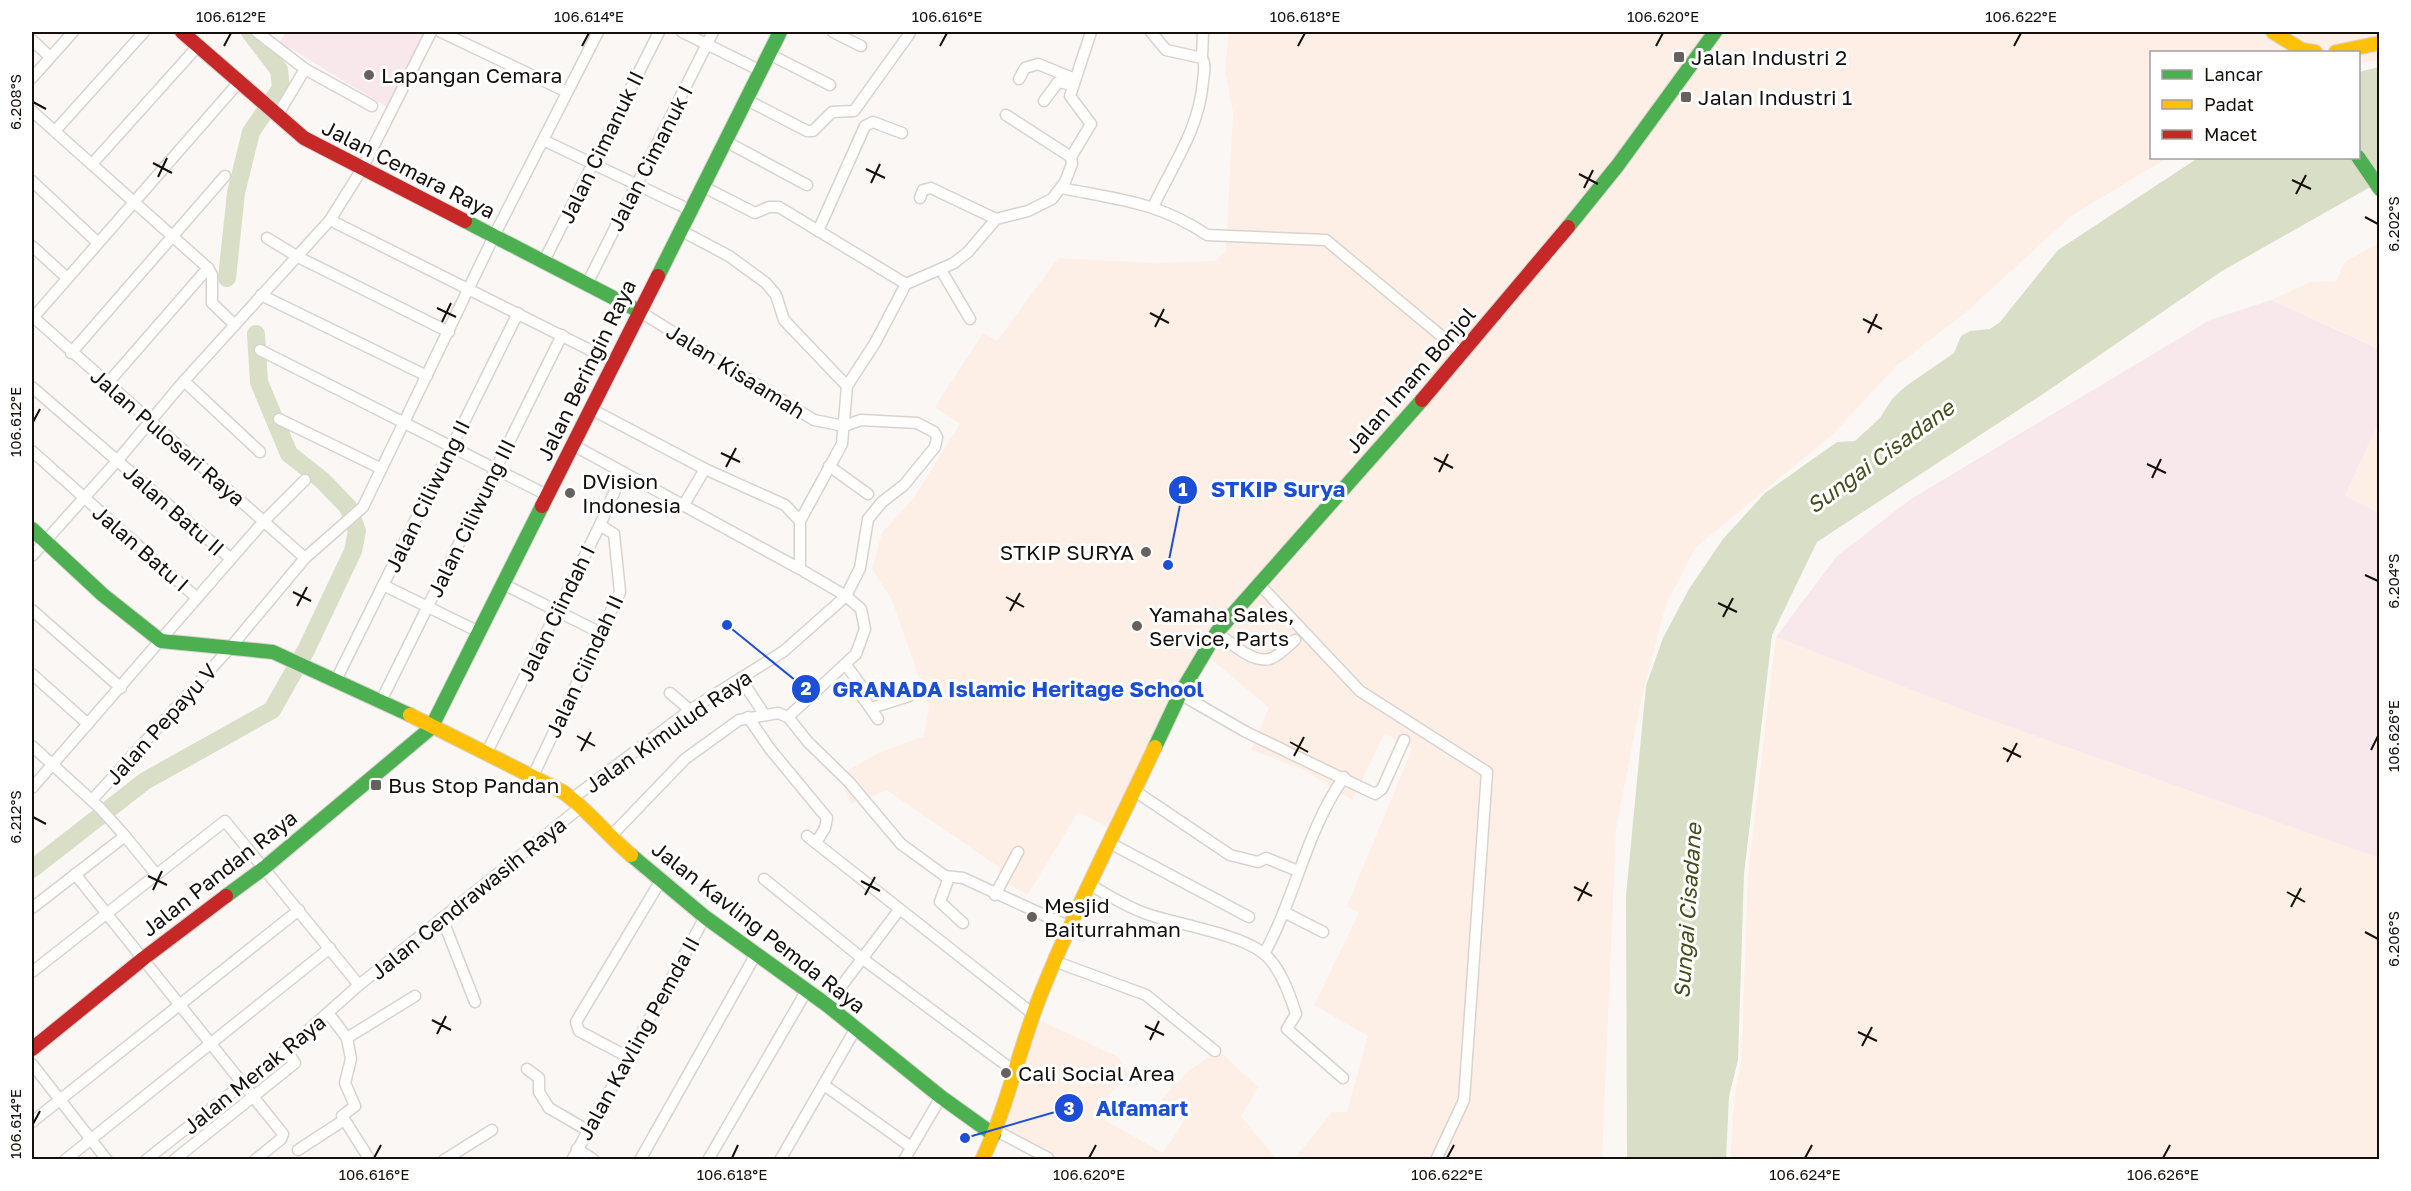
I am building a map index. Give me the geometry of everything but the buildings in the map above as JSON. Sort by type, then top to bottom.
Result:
[{"type":"street","points":[[32,78],[73,32]]},
{"type":"street","points":[[55,131],[144,32]]},
{"type":"street","name":"Jalan Cemara Raya","points":[[182,32],[304,138],[639,311]]},
{"type":"street","points":[[257,32],[304,69],[372,106]]},
{"type":"street","points":[[32,556],[117,461],[233,324],[298,257],[330,219],[362,169],[431,32]]},
{"type":"street","points":[[441,32],[567,92]]},
{"type":"street","points":[[279,419],[380,468],[598,32]]},
{"type":"street","name":"Jalan Cimanuk II","points":[[543,263],[659,32]]},
{"type":"street","points":[[682,32],[761,71]]},
{"type":"street","name":"Jalan Cimanuk I","points":[[587,284],[713,32]]},
{"type":"street","name":"Jalan Beringin Raya","points":[[431,728],[780,32]]},
{"type":"street","points":[[833,32],[861,46]]},
{"type":"street","points":[[800,569],[800,521],[842,444],[847,386],[875,343],[906,284],[941,270],[968,252],[996,219],[1040,206],[1052,199],[1061,188],[1072,164],[1071,157],[1091,124],[1071,100],[1074,82],[1091,32]]},
{"type":"street","points":[[1151,32],[1166,50],[1202,58]]},
{"type":"street","points":[[1153,207],[1199,114],[1205,65],[1202,58],[1203,32]]},
{"type":"street","name":"Jalan Imam Bonjol","points":[[982,1160],[1054,961],[1180,694],[1216,632],[1463,354],[1607,180],[1715,32]]},
{"type":"street","points":[[2272,32],[2286,51]]},
{"type":"street","points":[[2272,32],[2302,50],[2308,51]]},
{"type":"street","points":[[747,100],[813,131],[832,112],[854,111],[910,33]]},
{"type":"street","points":[[32,40],[50,57]]},
{"type":"street","points":[[2342,51],[2379,43]]},
{"type":"street","points":[[92,164],[198,46]]},
{"type":"street","points":[[769,54],[830,84]]},
{"type":"street","points":[[1020,79],[1025,68],[1038,64],[1074,82]]},
{"type":"street","points":[[276,116],[304,69]]},
{"type":"street","points":[[32,317],[239,82]]},
{"type":"street","points":[[1044,101],[1058,82],[1074,82]]},
{"type":"street","points":[[32,111],[208,268],[212,275],[212,303],[233,324]]},
{"type":"street","points":[[1006,115],[1071,157]]},
{"type":"street","points":[[818,231],[865,126],[873,122],[902,133]]},
{"type":"street","points":[[543,140],[690,210]]},
{"type":"street","points":[[725,141],[807,185]]},
{"type":"street","points":[[2359,159],[2379,189]]},
{"type":"street","points":[[71,353],[225,176]]},
{"type":"street","points":[[32,181],[98,242]]},
{"type":"street","points":[[702,186],[755,213],[769,207],[779,207],[906,284]]},
{"type":"street","points":[[920,198],[923,190],[931,188],[996,219]]},
{"type":"street","points":[[1061,188],[1120,197],[1153,207],[1192,225],[1207,235],[1326,240],[1463,354]]},
{"type":"street","points":[[330,219],[614,362]]},
{"type":"street","points":[[680,230],[729,255],[766,283],[776,295],[784,320],[847,386]]},
{"type":"street","points":[[267,238],[298,257],[449,332]]},
{"type":"street","points":[[32,246],[66,277]]},
{"type":"street","points":[[107,384],[208,268]]},
{"type":"street","points":[[941,270],[970,319]]},
{"type":"street","points":[[261,295],[427,376]]},
{"type":"street","name":"Jalan Kisaamah","points":[[639,311],[803,415],[844,426],[861,420],[917,423],[934,432],[937,437],[935,447],[927,460],[868,519],[860,568],[846,596]]},
{"type":"street","name":"Jalan Ciliwung II","points":[[336,680],[518,313]]},
{"type":"street","name":"Jalan Pulosari Raya","points":[[32,317],[305,558]]},
{"type":"street","name":"Jalan Ciliwung III","points":[[381,701],[562,335]]},
{"type":"street","points":[[260,350],[547,495]]},
{"type":"street","points":[[184,381],[260,453]]},
{"type":"street","name":"Jalan Batu II","points":[[32,387],[231,559]]},
{"type":"street","points":[[591,409],[705,469],[785,505],[800,521]]},
{"type":"street","points":[[573,445],[800,569],[846,596],[861,609],[865,618],[865,629],[856,654],[789,717]]},
{"type":"street","name":"Jalan Batu I","points":[[32,451],[197,598]]},
{"type":"street","points":[[830,466],[868,494]]},
{"type":"street","name":"Jalan Pepayu V","points":[[96,804],[305,558],[360,511],[380,468]]},
{"type":"street","points":[[683,506],[705,469]]},
{"type":"street","name":"Jalan Ciindah I","points":[[486,754],[600,525],[623,472]]},
{"type":"street","points":[[32,788],[264,521],[305,480]]},
{"type":"street","name":"Jalan Ciindah II","points":[[533,776],[621,589],[614,534],[600,525]]},
{"type":"street","points":[[32,529],[103,595],[161,641]]},
{"type":"street","points":[[1258,583],[1360,692],[1487,772],[1464,1100],[1436,1160]]},
{"type":"street","points":[[503,584],[600,633]]},
{"type":"street","points":[[384,585],[479,632]]},
{"type":"street","name":"Jalan Kimulud Raya","points":[[577,802],[690,710],[801,638],[846,596]]},
{"type":"street","points":[[32,610],[120,688]]},
{"type":"street","points":[[1216,632],[1253,656],[1265,659],[1272,658],[1295,640]]},
{"type":"street","name":"Jalan Kavling Pemda Raya","points":[[161,641],[263,650],[287,658],[381,701],[431,728],[533,776],[577,802],[610,837],[705,917],[827,1005],[941,1097],[994,1132]]},
{"type":"street","points":[[846,665],[862,687],[861,694],[878,719]]},
{"type":"street","points":[[32,674],[88,724]]},
{"type":"street","points":[[741,679],[764,714]]},
{"type":"street","points":[[670,693],[690,710]]},
{"type":"street","points":[[1180,694],[1246,732],[1378,794],[1404,740]]},
{"type":"street","points":[[871,708],[909,696]]},
{"type":"street","points":[[610,837],[675,767],[733,724],[748,717],[778,713],[789,717],[808,742],[849,782],[892,837],[949,877],[963,878],[994,895],[1070,927]]},
{"type":"street","points":[[748,717],[770,749],[827,818],[825,828],[812,840],[1033,1014]]},
{"type":"street","name":"Jalan Pandan Raya","points":[[32,1049],[144,958],[264,868],[431,728]]},
{"type":"street","points":[[32,746],[96,804],[156,874],[32,972]]},
{"type":"street","points":[[1264,954],[1284,912],[1324,806],[1344,777]]},
{"type":"street","points":[[1135,790],[1230,855],[1258,862],[1266,858],[1298,871]]},
{"type":"street","name":"Jalan Cendrawasih Raya","points":[[156,874],[225,821],[359,985],[442,918],[577,802]]},
{"type":"street","points":[[32,908],[125,836]]},
{"type":"street","points":[[1110,843],[1249,917]]},
{"type":"street","points":[[994,895],[1018,852]]},
{"type":"street","points":[[75,874],[283,1134],[281,1139],[255,1160]]},
{"type":"street","points":[[949,877],[940,902],[963,922]]},
{"type":"street","points":[[764,879],[863,959],[1014,1071]]},
{"type":"street","points":[[628,1058],[579,1031],[576,1022],[661,880]]},
{"type":"street","points":[[1089,884],[1120,902],[1151,915],[1212,933],[1264,954],[1283,983],[1296,1014],[1287,1029],[1342,1078]]},
{"type":"street","points":[[32,1122],[299,910]]},
{"type":"street","points":[[827,1005],[899,910]]},
{"type":"street","points":[[1284,912],[1323,932]]},
{"type":"street","name":"Jalan Kavling Pemda II","points":[[574,1154],[705,917]]},
{"type":"street","points":[[442,918],[475,1002]]},
{"type":"street","points":[[65,1160],[210,1041],[330,948]]},
{"type":"street","points":[[640,1160],[756,954]]},
{"type":"street","points":[[1054,961],[1146,995],[1215,1052]]},
{"type":"street","name":"Jalan Merak Raya","points":[[146,1160],[248,1091],[286,1050],[359,985]]},
{"type":"street","points":[[708,1160],[807,990]]},
{"type":"street","points":[[347,1038],[416,996]]},
{"type":"street","points":[[329,1014],[347,1038],[351,1059],[345,1083],[355,1106],[343,1114],[344,1120],[370,1160]]},
{"type":"street","points":[[780,1160],[856,1028]]},
{"type":"street","points":[[174,1160],[248,1091],[295,1063],[286,1050]]},
{"type":"street","points":[[32,1064],[108,1160]]},
{"type":"street","points":[[527,1069],[539,1078],[539,1092],[549,1107],[587,1130]]},
{"type":"street","points":[[824,1085],[911,1147]]},
{"type":"street","points":[[904,1160],[941,1097]]},
{"type":"street","points":[[298,1150],[344,1120]]},
{"type":"street","points":[[444,1160],[492,1130]]},
{"type":"street","points":[[994,1132],[1048,1158]]},
{"type":"street","points":[[574,1154],[594,1160]]},
{"type":"shaded area","name":"Lapangan Cemara","points":[[286,32],[426,32],[387,107],[280,42]]},
{"type":"shaded area","points":[[1229,32],[2379,32],[2379,60],[2360,63],[2360,51],[2150,51],[2150,159],[2165,159],[2071,216],[1965,313],[1896,366],[1833,434],[1696,547],[1666,604],[1641,700],[1616,829],[1602,1159],[1294,1159],[1332,1112],[1347,1112],[1368,1036],[1314,1005],[1359,913],[1347,906],[1412,749],[1385,733],[1352,800],[1302,769],[1251,750],[1269,708],[1201,650],[1109,828],[1078,812],[1028,894],[999,881],[1000,868],[887,790],[851,804],[839,776],[876,754],[924,736],[929,706],[892,600],[872,569],[882,533],[913,499],[960,424],[935,407],[983,333],[997,341],[1058,258],[1153,263],[1216,261],[1226,250],[1233,113],[1225,69]]},
{"type":"shaded area","points":[[2379,243],[2379,348],[2271,300],[2311,282],[2336,281],[2345,262]]},
{"type":"shaded area","points":[[2271,300],[2379,349],[2379,422],[2345,496],[2379,513],[2379,858],[1971,713],[1776,637],[1837,556],[1911,499],[2210,320]]},
{"type":"shaded area","points":[[2379,422],[2379,513],[2345,497]]},
{"type":"shaded area","points":[[1776,637],[1971,713],[2379,858],[2379,1159],[1730,1160],[1735,1093],[1741,1063],[1748,874]]},
{"type":"shaded area","points":[[1039,1020],[1118,1057],[1128,1074],[1092,1113],[1163,1153],[1186,1118],[1161,1100],[1187,1072],[1218,1050],[1258,1087],[1241,1116],[1276,1159],[1046,1159],[1003,1136]]},
{"type":"water","name":"Sungai Cisadane","points":[[2379,67],[2379,182],[2222,271],[2046,392],[1817,542],[1772,635],[1744,874],[1738,1060],[1729,1096],[1726,1159],[1627,1160],[1626,896],[1646,686],[1663,638],[1689,589],[1723,539],[1765,493],[1837,442],[1855,441],[1880,418],[1892,399],[1906,386],[1954,353],[1961,336],[1970,331],[1990,329],[2000,322],[2058,250],[2196,159],[2360,159],[2360,72]]},
{"type":"waterway","points":[[227,278],[236,193],[251,132],[281,88],[279,70],[250,32]]},
{"type":"waterway","points":[[32,869],[145,781],[272,710],[306,650],[353,551],[357,531],[348,507],[322,480],[289,454],[259,382],[256,334]]},
{"type":"traffic: fast","points":[[658,276],[780,32]]},
{"type":"traffic: fast","points":[[1568,227],[1618,165],[1715,32]]},
{"type":"traffic: fast","points":[[2359,159],[2380,189]]},
{"type":"traffic: fast","points":[[465,221],[639,311]]},
{"type":"traffic: fast","points":[[1155,747],[1180,694],[1217,632],[1422,400]]},
{"type":"traffic: fast","points":[[226,896],[264,868],[431,728],[542,506]]},
{"type":"traffic: fast","points":[[32,529],[103,595],[161,641],[273,652],[410,715]]},
{"type":"traffic: fast","points":[[631,855],[705,917],[827,1005],[941,1097],[994,1135]]},
{"type":"traffic: slow","points":[[2273,32],[2302,50],[2308,51]]},
{"type":"traffic: slow","points":[[2341,51],[2380,43]]},
{"type":"traffic: slow","points":[[410,715],[563,792],[631,855]]},
{"type":"traffic: slow","points":[[982,1160],[999,1120],[1033,1016],[1053,964],[1155,747]]},
{"type":"traffic: jam","points":[[182,32],[304,138],[465,221]]},
{"type":"traffic: jam","points":[[1422,400],[1568,227]]},
{"type":"traffic: jam","points":[[542,506],[658,276]]},
{"type":"traffic: jam","points":[[32,1049],[144,958],[226,896]]},
{"type":"place","name":"Jalan Industri 2","points":[[1679,57]]},
{"type":"place","name":"Lapangan Cemara","points":[[369,75]]},
{"type":"place","name":"Jalan Industri 1","points":[[1686,97]]},
{"type":"place","name":"DVision Indonesia","points":[[570,493]]},
{"type":"place","name":"STKIP SURYA","points":[[1146,552]]},
{"type":"place","name":"STKIP Surya","points":[[1168,565]]},
{"type":"place","name":"GRANADA Islamic Heritage School","points":[[727,625]]},
{"type":"place","name":"Yamaha Sales, Service, Parts","points":[[1137,626]]},
{"type":"place","name":"Bus Stop Pandan","points":[[376,785]]},
{"type":"place","name":"Mesjid Baiturrahman","points":[[1032,917]]},
{"type":"place","name":"Cali Social Area","points":[[1006,1073]]},
{"type":"place","name":"Alfamart","points":[[965,1138]]}]
